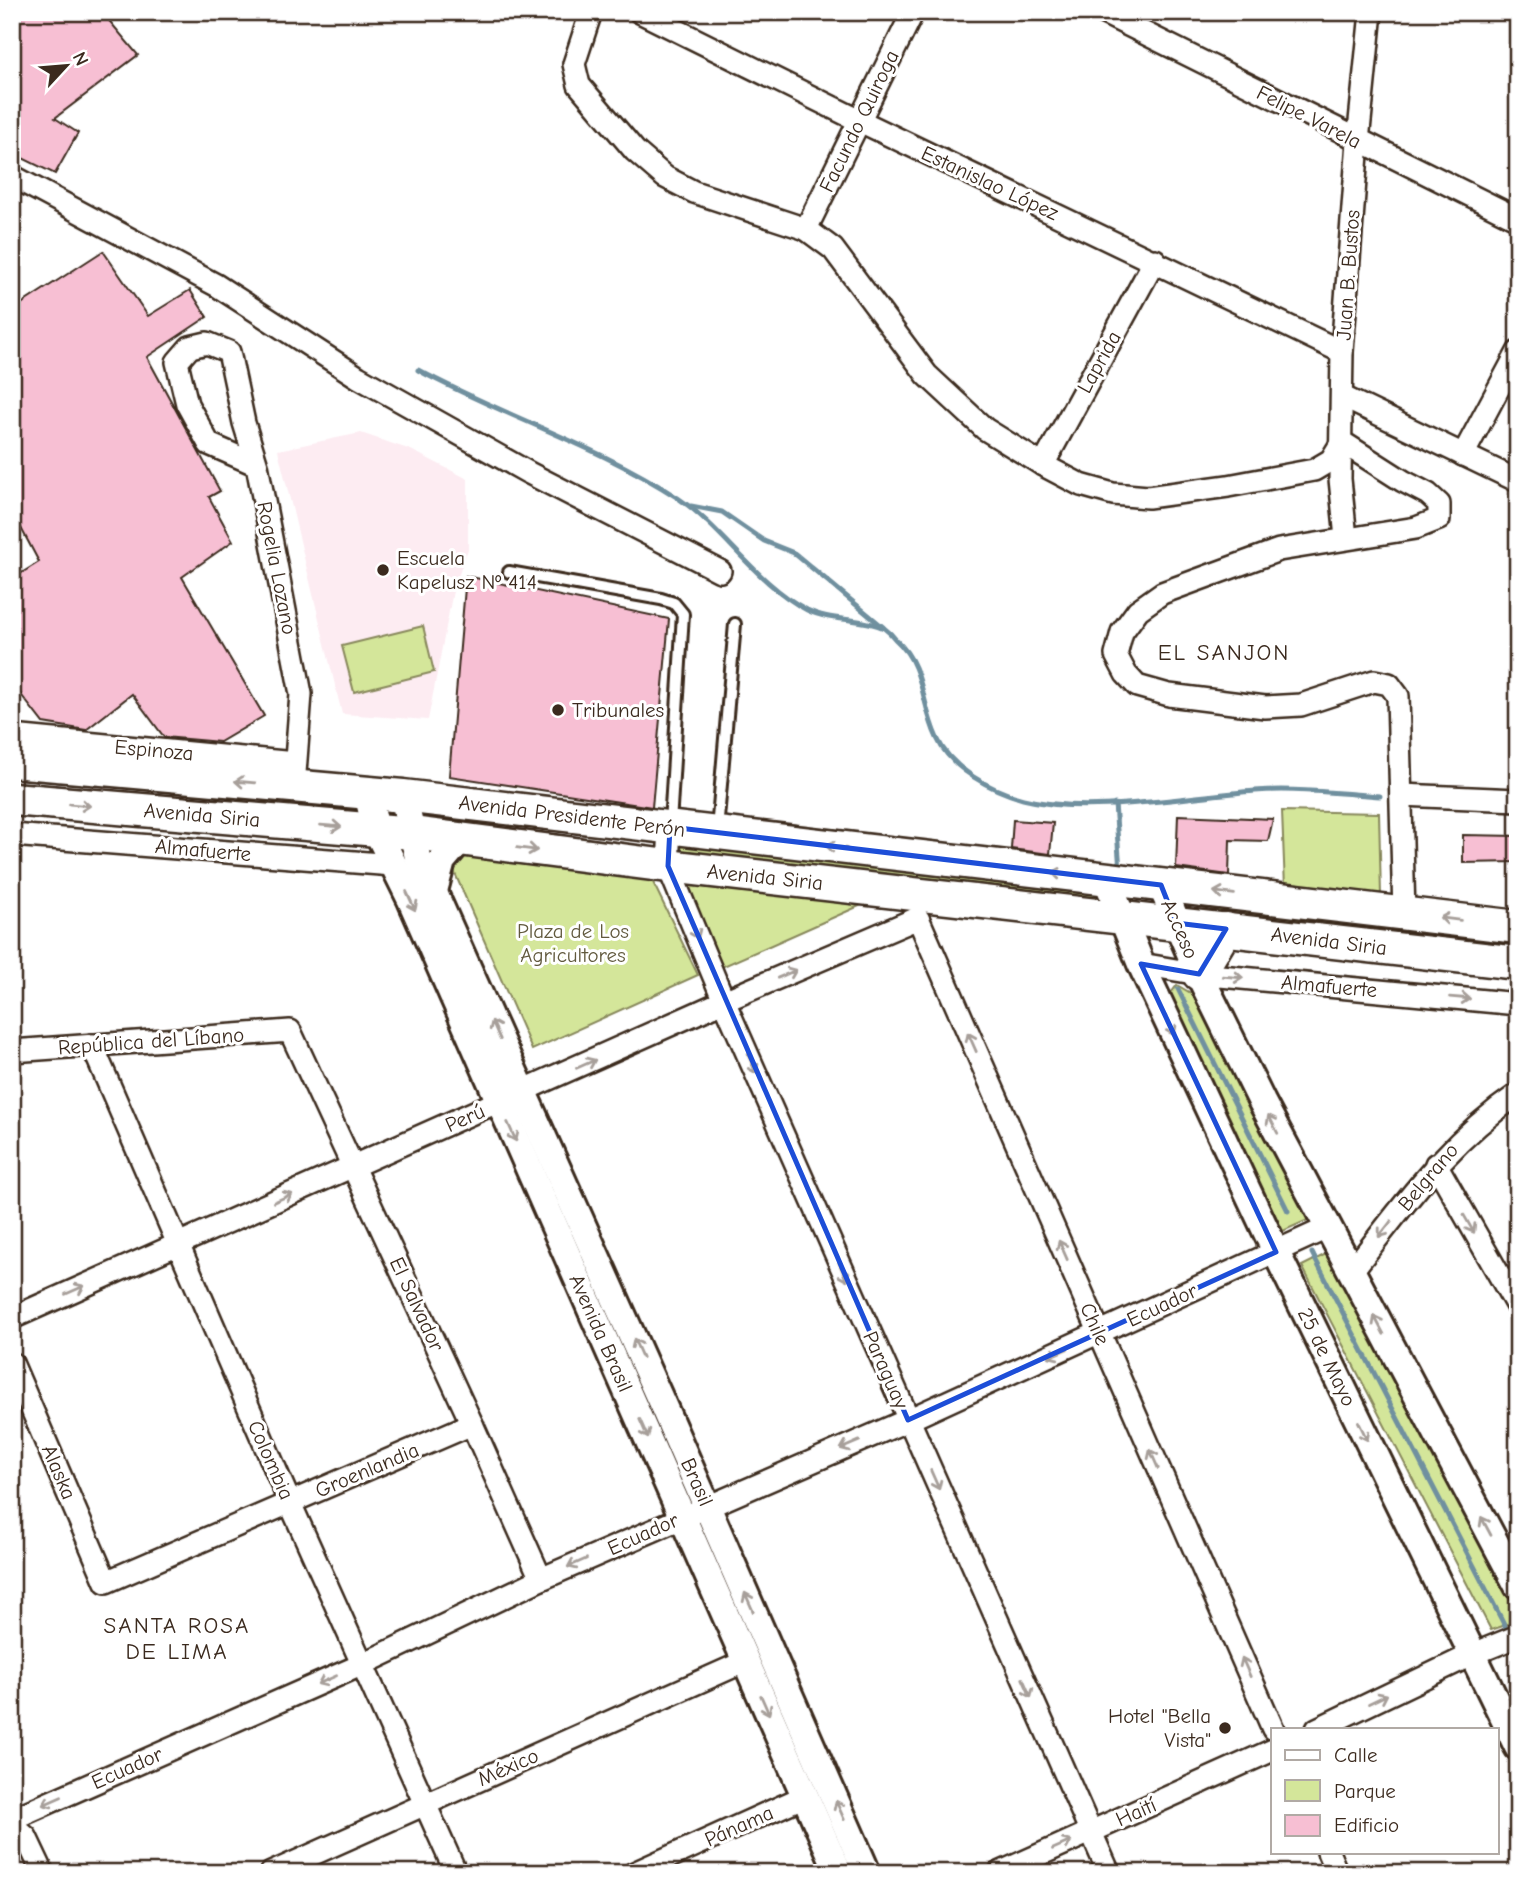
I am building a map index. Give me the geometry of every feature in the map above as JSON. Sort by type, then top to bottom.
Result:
[{"type":"main road","name":"Avenida Presidente Perón","points":[[12,761],[294,775],[367,793],[1119,881]]},
{"type":"main road","name":"Avenida Siria","points":[[12,799],[413,833],[668,866],[1518,963]]},
{"type":"main road","name":"Avenida Siria","points":[[1119,881],[1518,927]]},
{"type":"main road","points":[[918,918],[956,898]]},
{"type":"main road","points":[[1199,974],[1226,929]]},
{"type":"street","points":[[591,12],[573,64],[579,85],[635,151],[665,177],[706,196],[806,229],[833,249],[927,375],[985,429],[1043,465],[1081,485],[1114,494],[1148,497],[1314,470],[1331,460],[1342,442],[1428,494],[1439,504],[1438,519],[1416,528],[1279,550],[1162,593],[1138,610],[1122,632],[1116,655],[1126,674],[1137,686],[1169,695],[1265,707],[1301,705],[1374,681],[1389,684],[1398,696],[1405,914]]},
{"type":"street","name":"Estanislao López","points":[[640,12],[858,120],[1155,260],[1342,352]]},
{"type":"street","name":"Facundo Quiroga","points":[[806,229],[913,12]]},
{"type":"street","name":"Felipe Varela","points":[[1102,12],[1518,219]]},
{"type":"street","name":"Juan B. Bustos","points":[[1346,538],[1340,479],[1342,352],[1371,12]]},
{"type":"street","points":[[12,176],[216,285],[358,377],[568,494],[720,571]]},
{"type":"street","name":"Laprida","points":[[1043,465],[1155,260]]},
{"type":"street","name":"Rogelia Lozano","points":[[257,465],[209,444],[187,404],[177,362],[190,347],[207,344],[229,352],[244,423],[257,465],[301,694],[294,775]]},
{"type":"street","points":[[1464,455],[1518,352]]},
{"type":"street","points":[[1343,397],[1518,481]]},
{"type":"street","name":"Espinoza","points":[[12,736],[294,775]]},
{"type":"street","name":"Avenida Brasil","points":[[367,793],[376,829],[411,900],[839,1873]]},
{"type":"street","points":[[1401,795],[1518,800]]},
{"type":"street","points":[[403,796],[418,857],[524,1092]]},
{"type":"street","points":[[668,866],[670,827]]},
{"type":"street","name":"Almafuerte","points":[[12,835],[393,865]]},
{"type":"street","points":[[434,891],[442,861],[460,840]]},
{"type":"street","name":"Paraguay","points":[[668,866],[724,1001],[1109,1873]]},
{"type":"street","points":[[1119,881],[1123,917],[1141,964]]},
{"type":"street","name":"Acceso","points":[[1161,885],[1199,974]]},
{"type":"street","name":"Perú","points":[[12,1318],[724,1001],[918,918]]},
{"type":"street","name":"Chile","points":[[918,918],[1273,1728]]},
{"type":"street","name":"Almafuerte","points":[[1141,964],[1199,974],[1518,1004]]},
{"type":"street","name":"25 de Mayo","points":[[1141,964],[1283,1249],[1471,1655],[1518,1747]]},
{"type":"street","points":[[1199,974],[1320,1231],[1351,1272],[1518,1586]]},
{"type":"street","name":"República del Líbano","points":[[12,1051],[290,1031]]},
{"type":"street","name":"El Salvador","points":[[290,1031],[541,1579]]},
{"type":"street","name":"Colombia","points":[[92,1045],[361,1665],[456,1873]]},
{"type":"street","name":"Brasil","points":[[524,1092],[867,1873]]},
{"type":"street","name":"Belgrano","points":[[1351,1272],[1436,1164],[1488,1115],[1518,1094]]},
{"type":"street","points":[[1436,1164],[1518,1308]]},
{"type":"street","name":"Ecuador","points":[[12,1819],[361,1665],[541,1579],[908,1420],[1320,1231]]},
{"type":"street","name":"Alaska","points":[[12,1363],[106,1582]]},
{"type":"street","name":"Groenlandia","points":[[106,1582],[472,1424]]},
{"type":"street","points":[[1319,1728],[1471,1655],[1509,1640]]},
{"type":"street","name":"México","points":[[271,1873],[746,1661]]},
{"type":"street","name":"Haití","points":[[999,1873],[1271,1751]]},
{"type":"street","name":"Pánama","points":[[634,1873],[805,1796]]},
{"type":"street","points":[[12,1825],[26,1837],[43,1873]]},
{"type":"street","points":[[1329,1854],[1337,1873]]},
{"type":"lane","points":[[509,572],[661,599],[674,603],[683,614],[670,827]]},
{"type":"lane","points":[[717,833],[735,624]]},
{"type":"highlighted area","points":[[670,827],[1161,885],[1176,923],[1226,929],[1199,974],[1141,964],[1276,1252],[908,1420],[668,866]]},
{"type":"shaded area","name":"Escuela Kapelusz Nº 414","points":[[361,433],[411,450],[468,479],[468,549],[453,591],[428,720],[342,714],[278,450]]},
{"type":"green space","points":[[423,626],[434,672],[354,692],[342,646]]},
{"type":"green space","points":[[1282,811],[1379,813],[1381,896],[1285,888]]},
{"type":"green space","points":[[682,842],[1093,887],[1100,895],[1097,902],[681,852]]},
{"type":"green space","name":"Plaza de Los Agricultores","points":[[463,850],[648,872],[698,975],[532,1050],[453,869]]},
{"type":"green space","points":[[679,877],[875,899],[717,969]]},
{"type":"green space","points":[[1211,906],[1518,937],[1518,954],[1212,915]]},
{"type":"green space","points":[[1177,985],[1199,998],[1310,1219],[1283,1231],[1168,997]]},
{"type":"green space","points":[[1328,1253],[1518,1614],[1518,1621],[1491,1630],[1302,1266]]},
{"type":"building","points":[[12,12],[102,12],[138,55],[55,118],[78,133],[55,174],[12,153]]},
{"type":"building","points":[[103,251],[148,316],[190,290],[207,317],[147,357],[220,491],[209,497],[233,541],[182,577],[264,716],[220,742],[164,737],[132,694],[86,730],[43,723],[12,683],[12,579],[39,562],[12,511],[12,310]]},
{"type":"building","name":"Tribunales","points":[[466,576],[669,619],[652,807],[449,776]]},
{"type":"building","points":[[1178,815],[1273,819],[1268,841],[1230,840],[1229,875],[1176,868]]},
{"type":"building","points":[[1013,820],[1053,823],[1050,854],[1011,849]]},
{"type":"building","points":[[1463,835],[1518,836],[1518,862],[1463,863]]},
{"type":"waterway","points":[[418,370],[583,446],[678,498],[711,525],[772,586],[807,610],[884,628],[905,650],[912,662],[932,725],[943,749],[962,769],[998,790],[1023,799],[1077,806],[1270,790],[1380,796]]},
{"type":"waterway","points":[[691,506],[722,512],[764,541],[794,553],[883,627]]},
{"type":"waterway","points":[[1115,804],[1120,870]]},
{"type":"waterway","points":[[1178,989],[1288,1211]]},
{"type":"waterway","points":[[1312,1253],[1505,1626]]},
{"type":"place","name":"Escuela Kapelusz Nº 414","points":[[383,570]]},
{"type":"place","name":"Tribunales","points":[[558,710]]},
{"type":"place","name":"Hotel \"Bella Vista\"","points":[[1225,1728]]},
{"type":"district","name":"EL SANJON","points":[[1224,652]]},
{"type":"district","name":"SANTA ROSA DE LIMA","points":[[177,1638]]}]
